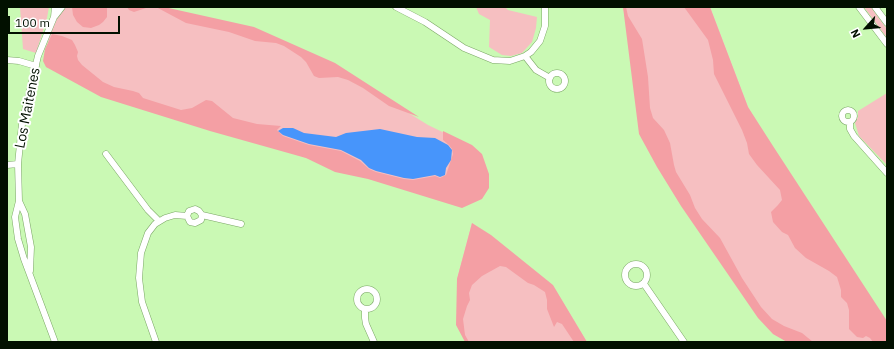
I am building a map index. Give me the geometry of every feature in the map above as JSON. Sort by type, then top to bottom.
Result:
[{"type":"street","name":"Los Maitenes","points":[[54,17],[55,7]]},
{"type":"street","name":"Los Maitenes","points":[[56,342],[18,239],[15,217],[19,202],[18,164],[22,124],[43,43],[54,17],[62,7]]},
{"type":"street","points":[[396,7],[425,22],[464,48],[493,60],[510,61],[525,56],[540,42],[545,26],[545,7]]},
{"type":"street","points":[[859,7],[887,44]]},
{"type":"street","points":[[875,7],[887,23]]},
{"type":"street","points":[[525,56],[536,70],[550,78]]},
{"type":"street","points":[[7,60],[18,61],[36,66]]},
{"type":"street","points":[[850,122],[850,129],[854,136],[887,173]]},
{"type":"street","points":[[106,154],[148,210],[159,221]]},
{"type":"street","points":[[7,165],[18,164]]},
{"type":"street","name":"Los Maitenes","points":[[19,202],[25,214],[31,247],[30,273]]},
{"type":"street","points":[[187,216],[189,212],[195,209],[202,215],[241,224]]},
{"type":"street","points":[[156,342],[142,302],[139,278],[140,253],[148,233],[159,221],[175,215],[187,216]]},
{"type":"street","points":[[187,216],[190,222],[195,223],[200,220],[202,215]]},
{"type":"street","points":[[644,284],[684,342]]},
{"type":"street","points":[[365,308],[366,324],[374,342]]},
{"type":"shaded area","points":[[20,7],[49,7],[36,53],[23,49]]},
{"type":"shaded area","points":[[66,7],[162,7],[253,28],[399,107],[428,125],[459,140],[485,164],[489,179],[482,195],[468,202],[306,158],[46,67],[49,35],[58,17]]},
{"type":"shaded area","points":[[72,7],[107,7],[107,17],[99,25],[91,28],[83,27],[77,22],[73,15]]},
{"type":"shaded area","points":[[127,7],[156,7],[146,8],[134,12],[129,10]]},
{"type":"shaded area","points":[[156,7],[164,7],[254,27],[335,63],[419,117],[389,106],[363,88],[348,80],[338,77],[319,78],[314,76],[306,62],[301,57],[284,46],[276,43],[255,41],[229,32],[186,23]]},
{"type":"shaded area","points":[[476,7],[505,7],[508,10],[537,17],[532,42],[522,53],[511,56],[502,55],[489,47],[490,20],[479,14]]},
{"type":"shaded area","points":[[623,7],[710,7],[748,107],[887,342],[788,342],[773,334],[657,166]]},
{"type":"shaded area","points":[[623,7],[626,7],[628,16],[642,39],[648,77],[650,108],[653,118],[664,130],[670,143],[676,172],[690,195],[695,208],[702,219],[720,238],[742,278],[761,307],[772,319],[784,326],[802,333],[813,342],[787,342],[773,334],[758,318],[681,206],[657,167],[639,134]]},
{"type":"shaded area","points":[[684,7],[710,7],[748,107],[887,321],[887,342],[873,342],[866,336],[863,338],[857,337],[849,329],[849,310],[847,303],[841,297],[841,290],[837,277],[806,258],[795,248],[788,235],[782,232],[773,222],[771,212],[782,200],[780,190],[749,154],[742,130],[714,74],[713,60],[708,40]]},
{"type":"shaded area","points":[[864,7],[871,7],[887,29],[887,38]]},
{"type":"shaded area","points":[[52,34],[72,40],[78,52],[78,60],[82,65],[103,82],[114,87],[139,93],[143,98],[181,110],[192,108],[206,100],[212,101],[233,118],[257,124],[281,126],[277,130],[283,136],[309,145],[341,151],[360,161],[369,169],[404,179],[413,180],[435,176],[440,178],[446,175],[453,154],[452,149],[443,140],[443,131],[472,145],[482,154],[489,174],[489,188],[482,199],[462,208],[368,179],[335,172],[306,158],[210,131],[101,97],[46,67],[43,61],[45,49]]},
{"type":"shaded area","points":[[887,93],[887,165],[859,136],[855,123],[858,117],[858,111]]},
{"type":"shaded area","points":[[472,223],[553,286],[587,342],[465,342],[457,279]]},
{"type":"shaded area","points":[[472,223],[491,235],[553,285],[587,342],[574,342],[562,324],[557,322],[554,327],[547,309],[545,292],[528,283],[506,267],[500,266],[482,276],[472,285],[469,293],[470,300],[463,319],[465,335],[469,342],[465,342],[456,325],[457,279]]},
{"type":"water","points":[[283,128],[293,128],[304,133],[336,137],[346,133],[380,129],[417,137],[435,138],[448,145],[452,150],[451,160],[446,168],[445,175],[440,177],[435,175],[413,179],[404,178],[369,168],[361,160],[341,150],[309,144],[283,135],[278,131]]}]
